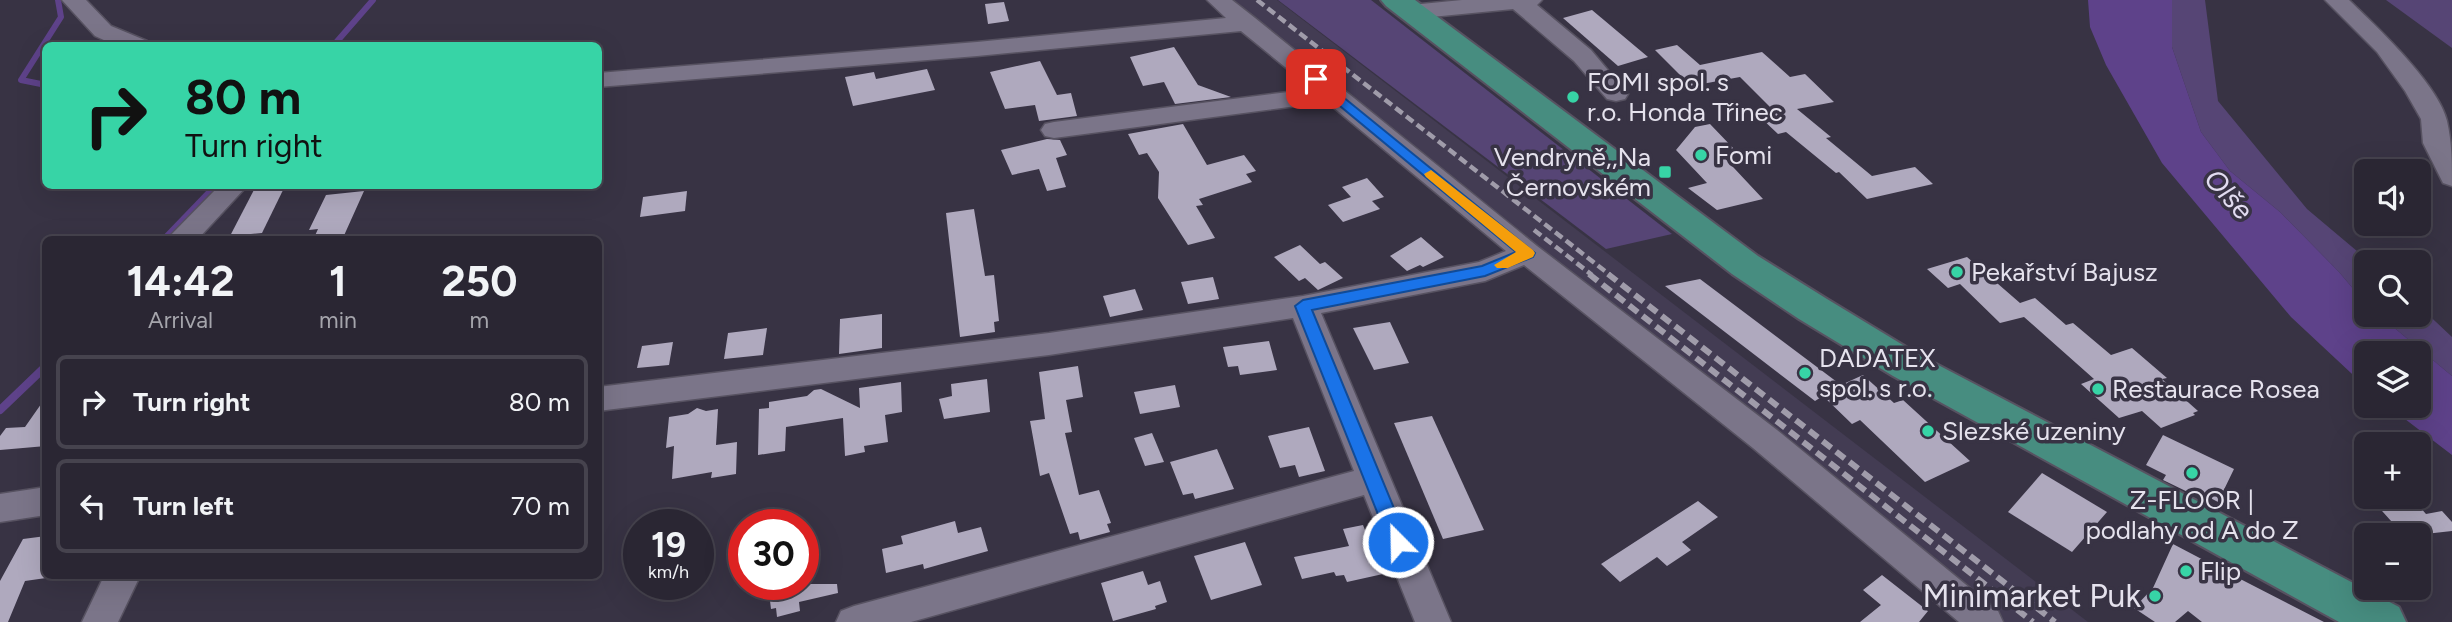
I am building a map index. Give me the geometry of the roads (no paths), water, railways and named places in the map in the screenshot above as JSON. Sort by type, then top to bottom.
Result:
[{"type":"main road","points":[[1403,6],[1745,265],[1813,309],[1956,393],[2382,622]]},
{"type":"street","points":[[73,0],[103,31],[129,42]]},
{"type":"street","points":[[1218,0],[1527,253],[1765,439],[1985,622]]},
{"type":"street","points":[[2336,0],[2385,47],[2417,89],[2434,119],[2436,143],[2452,177]]},
{"type":"street","points":[[1403,6],[1522,1],[1607,81],[1616,94]]},
{"type":"street","points":[[602,80],[977,49],[1247,23]]},
{"type":"street","points":[[1054,130],[1334,94]]},
{"type":"street","points":[[184,236],[231,189]]},
{"type":"street","points":[[602,399],[1049,344],[1303,306],[1485,271],[1527,253]]},
{"type":"street","points":[[1303,306],[1433,622]]},
{"type":"street","points":[[854,622],[1372,479]]},
{"type":"street","points":[[0,508],[42,502]]},
{"type":"street","points":[[100,622],[121,579]]},
{"type":"water","name":"Olše","points":[[2088,0],[2172,0],[2172,47],[2201,132],[2230,171],[2280,212],[2354,290],[2354,327],[2393,327],[2410,341],[2354,341],[2354,376],[2291,317],[2162,163],[2106,65],[2090,27]]},
{"type":"water","points":[[2431,358],[2452,376],[2452,455],[2431,439],[2431,432],[2422,432],[2404,418],[2431,418]]},
{"type":"waterway","points":[[45,42],[61,17],[58,0]]},
{"type":"waterway","points":[[336,42],[373,0]]},
{"type":"waterway","points":[[42,47],[21,80],[42,84]]},
{"type":"waterway","points":[[167,236],[212,189]]},
{"type":"waterway","points":[[0,410],[42,370]]},
{"type":"railway","points":[[1257,0],[1610,275]]},
{"type":"railway","points":[[1534,230],[1592,275]]},
{"type":"railway","points":[[1589,274],[2033,622]]},
{"type":"railway","points":[[1608,274],[2055,622]]},
{"type":"place","name":"FOMI spol. s r.o. Honda Třinec","points":[[1573,97]]},
{"type":"place","name":"Fomi","points":[[1701,155]]},
{"type":"place","name":"Vendryně,,Na Černovském","points":[[1665,172]]},
{"type":"place","name":"Pekařství Bajusz","points":[[1957,272]]},
{"type":"place","name":"DADATEX spol. s r.o.","points":[[1805,373]]},
{"type":"place","name":"Restaurace Rosea","points":[[2098,389]]},
{"type":"place","name":"Slezské uzeniny","points":[[1928,431]]},
{"type":"place","name":"Z-FLOOR | podlahy od A do Z","points":[[2192,473]]},
{"type":"place","name":"Flip","points":[[2186,571]]},
{"type":"place","name":"Minimarket Puk","points":[[2155,596]]}]
